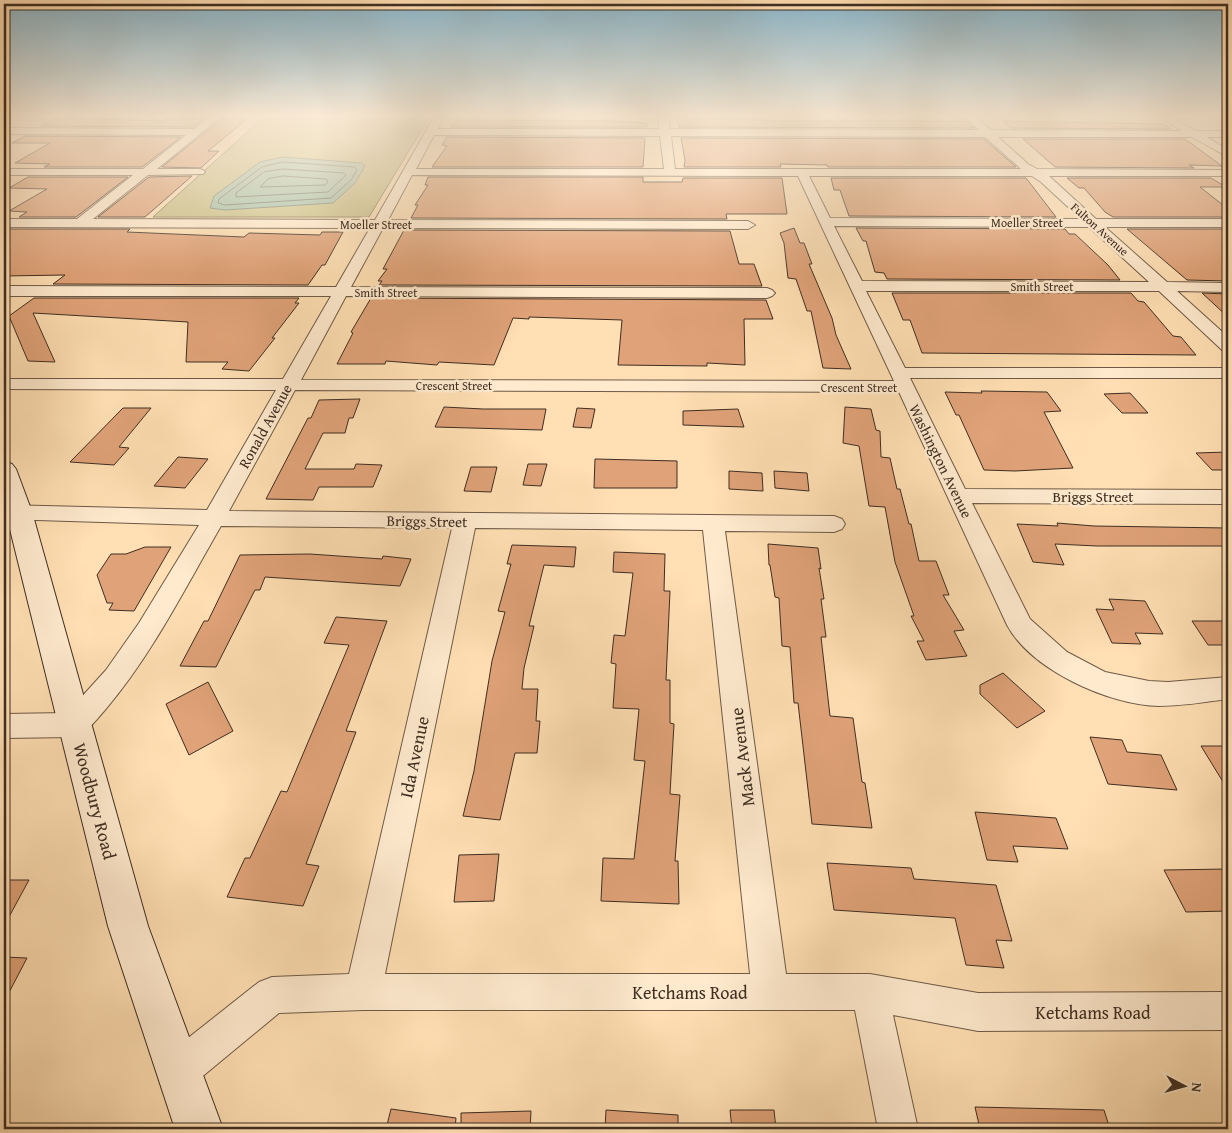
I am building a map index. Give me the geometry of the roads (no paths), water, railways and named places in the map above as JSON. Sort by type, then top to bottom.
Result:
[{"type":"main road","name":"Woodbury Road","points":[[4,469],[11,512],[74,725],[128,926],[199,1129]]},
{"type":"street","points":[[80,223],[150,169]]},
{"type":"street","name":"Ronald Avenue","points":[[74,725],[116,678],[148,630],[214,518],[410,169]]},
{"type":"street","points":[[669,169],[670,173]]},
{"type":"street","name":"Fulton Avenue","points":[[1030,169],[1045,179],[1228,346]]},
{"type":"street","points":[[4,172],[199,172]]},
{"type":"street","points":[[408,172],[1228,173]]},
{"type":"street","name":"Washington Avenue","points":[[802,173],[1020,625],[1040,647],[1054,658],[1081,675],[1110,686],[1157,694],[1228,688]]},
{"type":"street","name":"Moeller Street","points":[[826,222],[1228,223]]},
{"type":"street","name":"Moeller Street","points":[[4,223],[748,225]]},
{"type":"street","name":"Smith Street","points":[[856,286],[1228,287]]},
{"type":"street","name":"Smith Street","points":[[4,290],[768,293]]},
{"type":"street","name":"Crescent Street","points":[[4,384],[287,385],[902,380],[1228,373]]},
{"type":"street","name":"Briggs Street","points":[[957,496],[1228,497]]},
{"type":"street","name":"Briggs Street","points":[[11,512],[214,518],[834,524]]},
{"type":"street","name":"Ida Avenue","points":[[362,992],[465,521]]},
{"type":"street","name":"Mack Avenue","points":[[713,523],[770,992]]},
{"type":"street","points":[[4,726],[74,725]]},
{"type":"street","name":"Ketchams Road","points":[[178,1072],[272,995],[362,992],[870,992],[978,1012],[1228,1011]]},
{"type":"street","points":[[870,992],[898,1129]]},
{"type":"water","points":[[251,169],[363,169],[355,183],[333,203],[225,210],[210,208],[214,196]]}]
